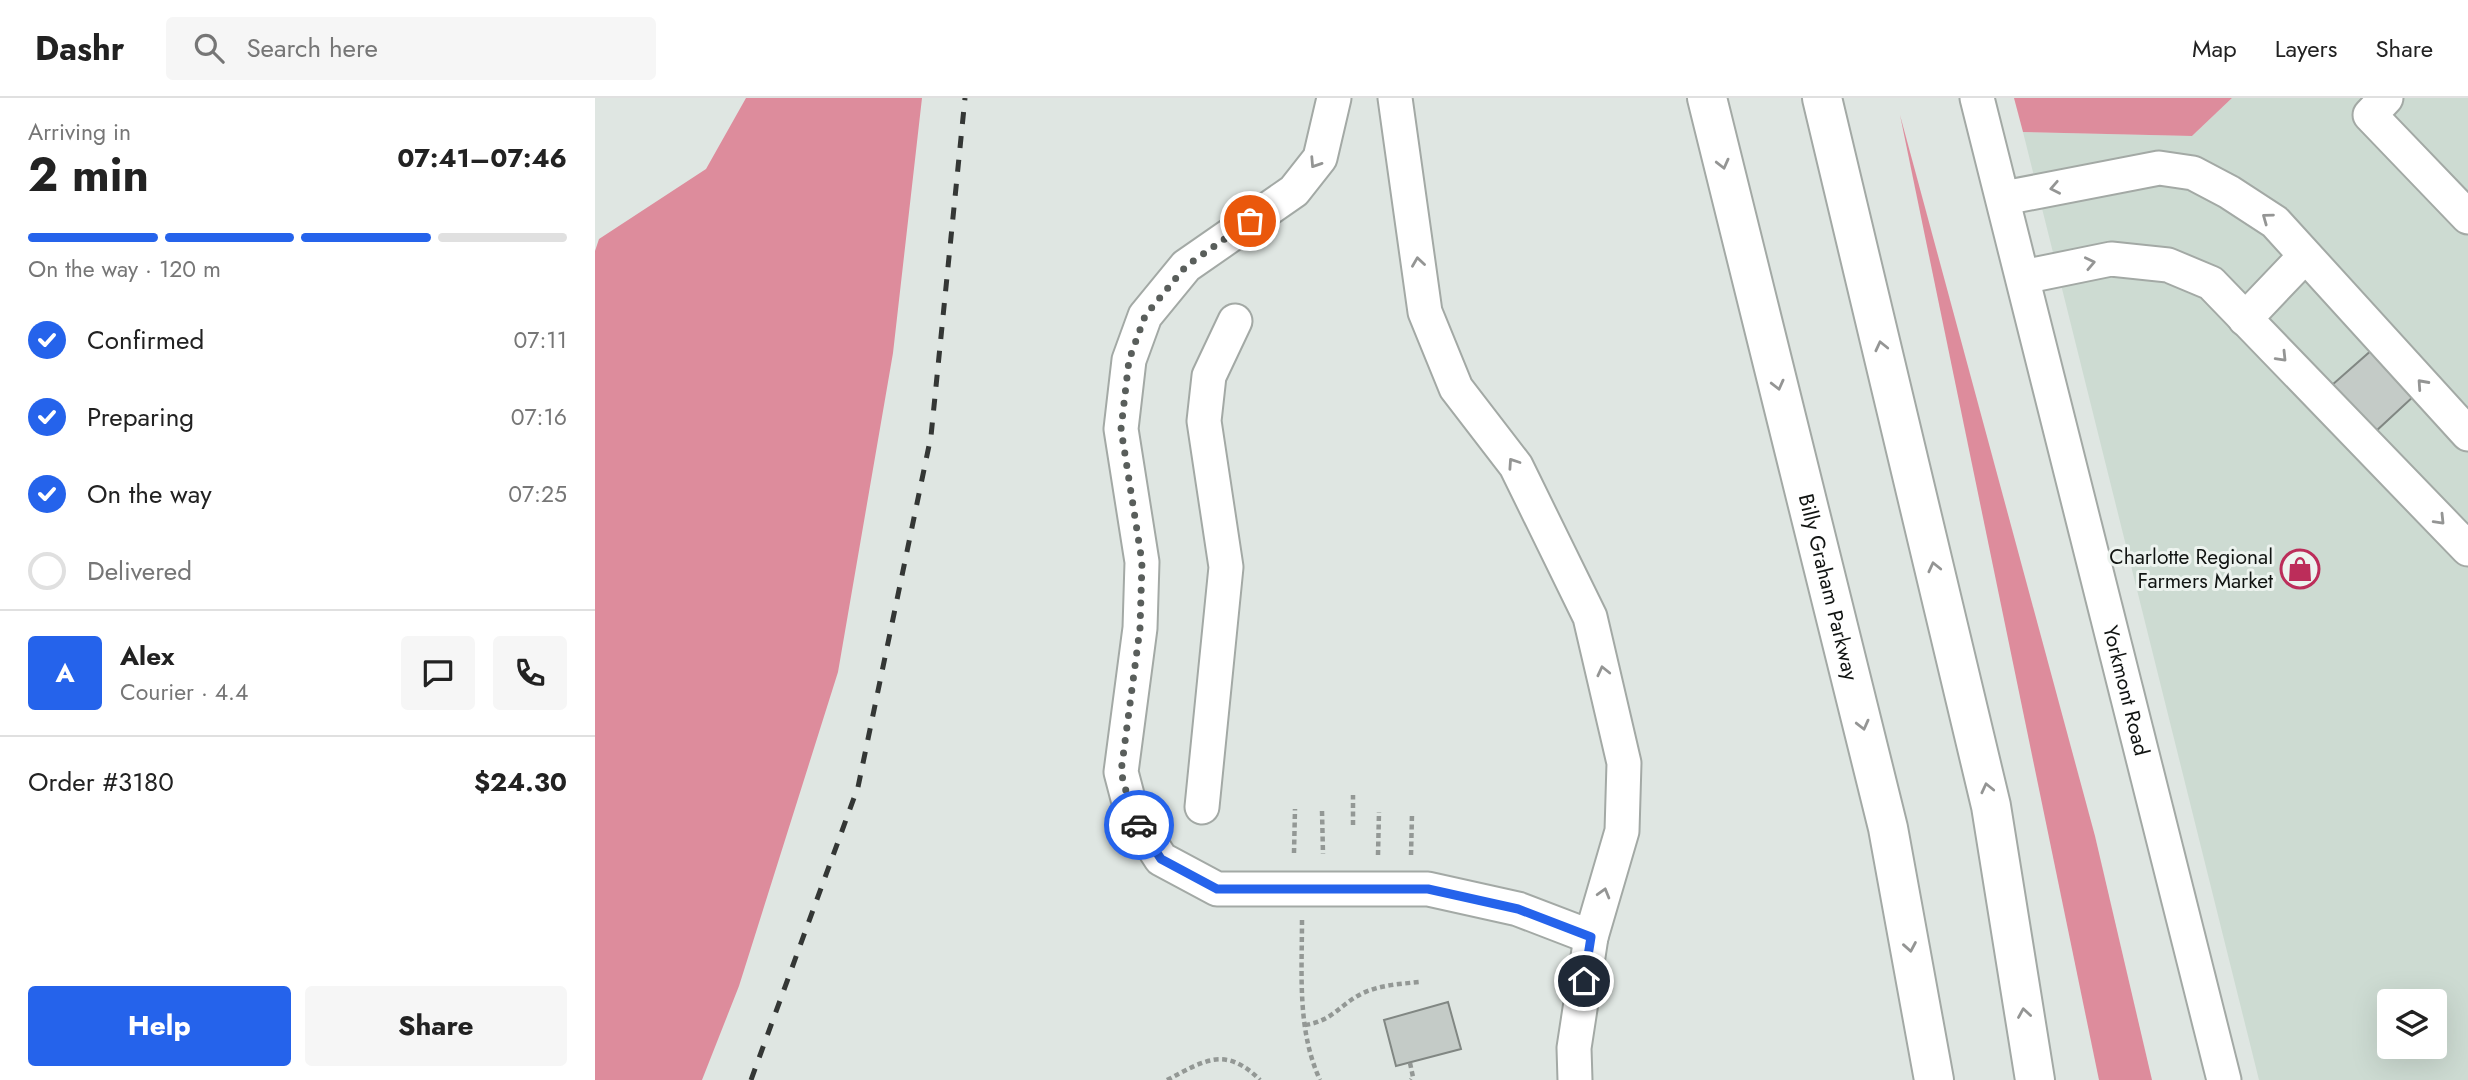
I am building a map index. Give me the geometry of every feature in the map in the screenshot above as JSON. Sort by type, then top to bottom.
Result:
[{"type":"highway","name":"Billy Graham Parkway","points":[[1707,98],[1888,828],[1934,1080]]},
{"type":"highway","points":[[1822,98],[1991,806],[2035,1080]]},
{"type":"street","points":[[1336,98],[1321,158],[1294,191],[1186,266],[1145,316],[1129,360],[1121,429],[1142,562],[1140,628],[1121,772],[1132,814],[1161,859],[1217,889],[1428,889],[1518,909],[1591,937]]},
{"type":"street","points":[[1395,98],[1425,312],[1456,388],[1516,466],[1590,617],[1624,763],[1622,831],[1591,937],[1574,1048],[1575,1080]]},
{"type":"street","name":"Yorkmont Road","points":[[1977,98],[2224,1080]]},
{"type":"street","points":[[2386,98],[2370,115],[2468,217]]},
{"type":"street","points":[[2004,198],[2159,168],[2193,173],[2229,192],[2274,222],[2468,434]]},
{"type":"street","points":[[2245,319],[2305,256]]},
{"type":"street","points":[[2023,277],[2111,259],[2168,265],[2211,283],[2468,549]]},
{"type":"street","points":[[1202,807],[1226,567],[1204,421],[1209,376],[1235,321]]},
{"type":"path","points":[[1353,795],[1353,825]]},
{"type":"path","points":[[1294,853],[1295,809]]},
{"type":"path","points":[[1322,811],[1323,854]]},
{"type":"path","points":[[1378,855],[1379,812]]},
{"type":"path","points":[[1411,855],[1412,814]]},
{"type":"path","points":[[1302,920],[1305,1026],[1313,1064],[1320,1080]]},
{"type":"path","points":[[1305,1026],[1326,1020],[1359,995],[1371,990],[1419,982]]},
{"type":"path","points":[[1167,1080],[1206,1060],[1220,1058],[1244,1066],[1260,1080]]},
{"type":"path","points":[[1410,1063],[1413,1077],[1411,1080]]},
{"type":"shaded area","points":[[746,98],[922,98],[893,353],[838,672],[739,986],[702,1080],[595,1080],[595,251],[599,239],[706,169]]},
{"type":"shaded area","points":[[2014,98],[2232,98],[2192,136],[2023,132]]},
{"type":"shaded area","name":"Charlotte Regional Farmers Market","points":[[2232,98],[2468,98],[2468,1080],[2259,1080],[2023,132],[2192,136]]},
{"type":"shaded area","points":[[1900,115],[2095,836],[2152,1080],[2099,1080]]},
{"type":"building","points":[[2373,349],[2415,395],[2375,432],[2332,385]]},
{"type":"building","points":[[1448,1002],[1461,1049],[1396,1066],[1384,1020]]},
{"type":"railway","points":[[751,1080],[858,787],[931,436],[965,98]]},
{"type":"way so far","points":[[1139,825],[1132,814],[1121,772],[1140,628],[1142,562],[1121,429],[1129,360],[1145,316],[1186,266],[1250,221]]},
{"type":"place","name":"Charlotte Regional Farmers Market","points":[[2300,569]]},
{"type":"route","points":[[1139,825],[1161,859],[1217,889],[1428,889],[1518,909],[1591,937],[1584,981]]}]
